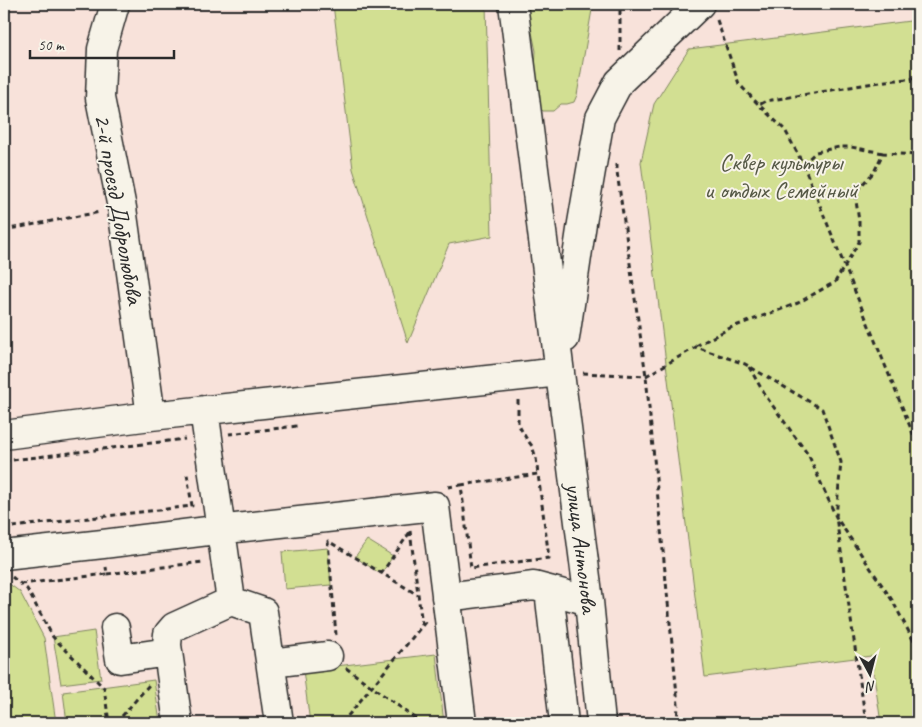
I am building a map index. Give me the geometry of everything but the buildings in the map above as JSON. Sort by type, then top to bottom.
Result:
[{"type":"street","name":"2-й проезд Добролюбова","points":[[115,4],[102,49],[100,98],[122,208],[151,416]]},
{"type":"street","name":"улица Антонова","points":[[513,4],[589,601],[601,723]]},
{"type":"street","points":[[4,435],[151,416],[560,372],[600,118],[619,82],[708,11]]},
{"type":"street","points":[[204,410],[231,601]]},
{"type":"street","points":[[7,565],[103,544],[435,506],[462,723]]},
{"type":"street","points":[[446,597],[534,586],[589,601]]},
{"type":"street","points":[[549,590],[564,723]]},
{"type":"street","points":[[178,723],[167,645],[168,634],[174,627],[231,601],[263,612],[279,723]]},
{"type":"street","points":[[115,628],[120,659],[169,657]]},
{"type":"street","points":[[270,663],[333,659]]},
{"type":"path","points":[[619,82],[620,4]]},
{"type":"path","points":[[708,11],[739,84],[786,130],[803,164],[918,446]]},
{"type":"path","points":[[759,105],[766,101],[886,81],[918,78]]},
{"type":"path","points":[[803,164],[816,152],[839,147],[851,147],[883,153],[918,155]]},
{"type":"path","points":[[560,372],[646,376],[730,328],[798,303],[835,282],[859,242],[857,190],[874,172],[883,153]]},
{"type":"path","points":[[618,156],[617,172],[646,376],[678,705],[676,723]]},
{"type":"path","points":[[4,230],[122,208]]},
{"type":"path","points":[[696,347],[749,366],[822,409],[841,462],[836,517],[866,723]]},
{"type":"path","points":[[749,366],[765,395],[809,456],[836,517],[892,600],[918,649]]},
{"type":"path","points":[[526,398],[518,399],[518,424],[532,446],[538,474]]},
{"type":"path","points":[[4,461],[299,425]]},
{"type":"path","points":[[4,528],[192,506],[187,468]]},
{"type":"path","points":[[381,574],[410,531],[422,626]]},
{"type":"path","points":[[418,595],[328,541],[333,659],[422,723]]},
{"type":"path","points":[[103,544],[106,574]]},
{"type":"path","points":[[22,584],[203,562],[204,570]]},
{"type":"path","points":[[7,565],[27,589],[53,637],[104,688],[109,723]]},
{"type":"path","points":[[342,723],[446,597]]},
{"type":"path","points":[[116,723],[169,657]]},
{"type":"path","points":[[816,723],[831,723]]},
{"type":"green space","points":[[333,4],[486,4],[492,236],[449,244],[408,343],[353,169]]},
{"type":"green space","points":[[526,4],[593,4],[577,95],[574,102],[561,104],[553,111],[543,111],[533,104],[536,51]]},
{"type":"green space","name":"Сквер культуры и отдых Семейный","points":[[918,20],[918,723],[881,723],[871,656],[705,677],[641,162],[654,104],[689,49]]},
{"type":"green space","points":[[367,540],[393,556],[381,574],[355,557]]},
{"type":"green space","points":[[328,548],[331,585],[285,589],[282,552]]},
{"type":"green space","points":[[4,580],[20,592],[44,638],[56,723],[4,723]]},
{"type":"green space","points":[[94,631],[101,679],[61,684],[53,637]]},
{"type":"green space","points":[[436,654],[444,723],[310,723],[303,670]]},
{"type":"green space","points":[[154,680],[160,723],[67,723],[63,692]]}]
